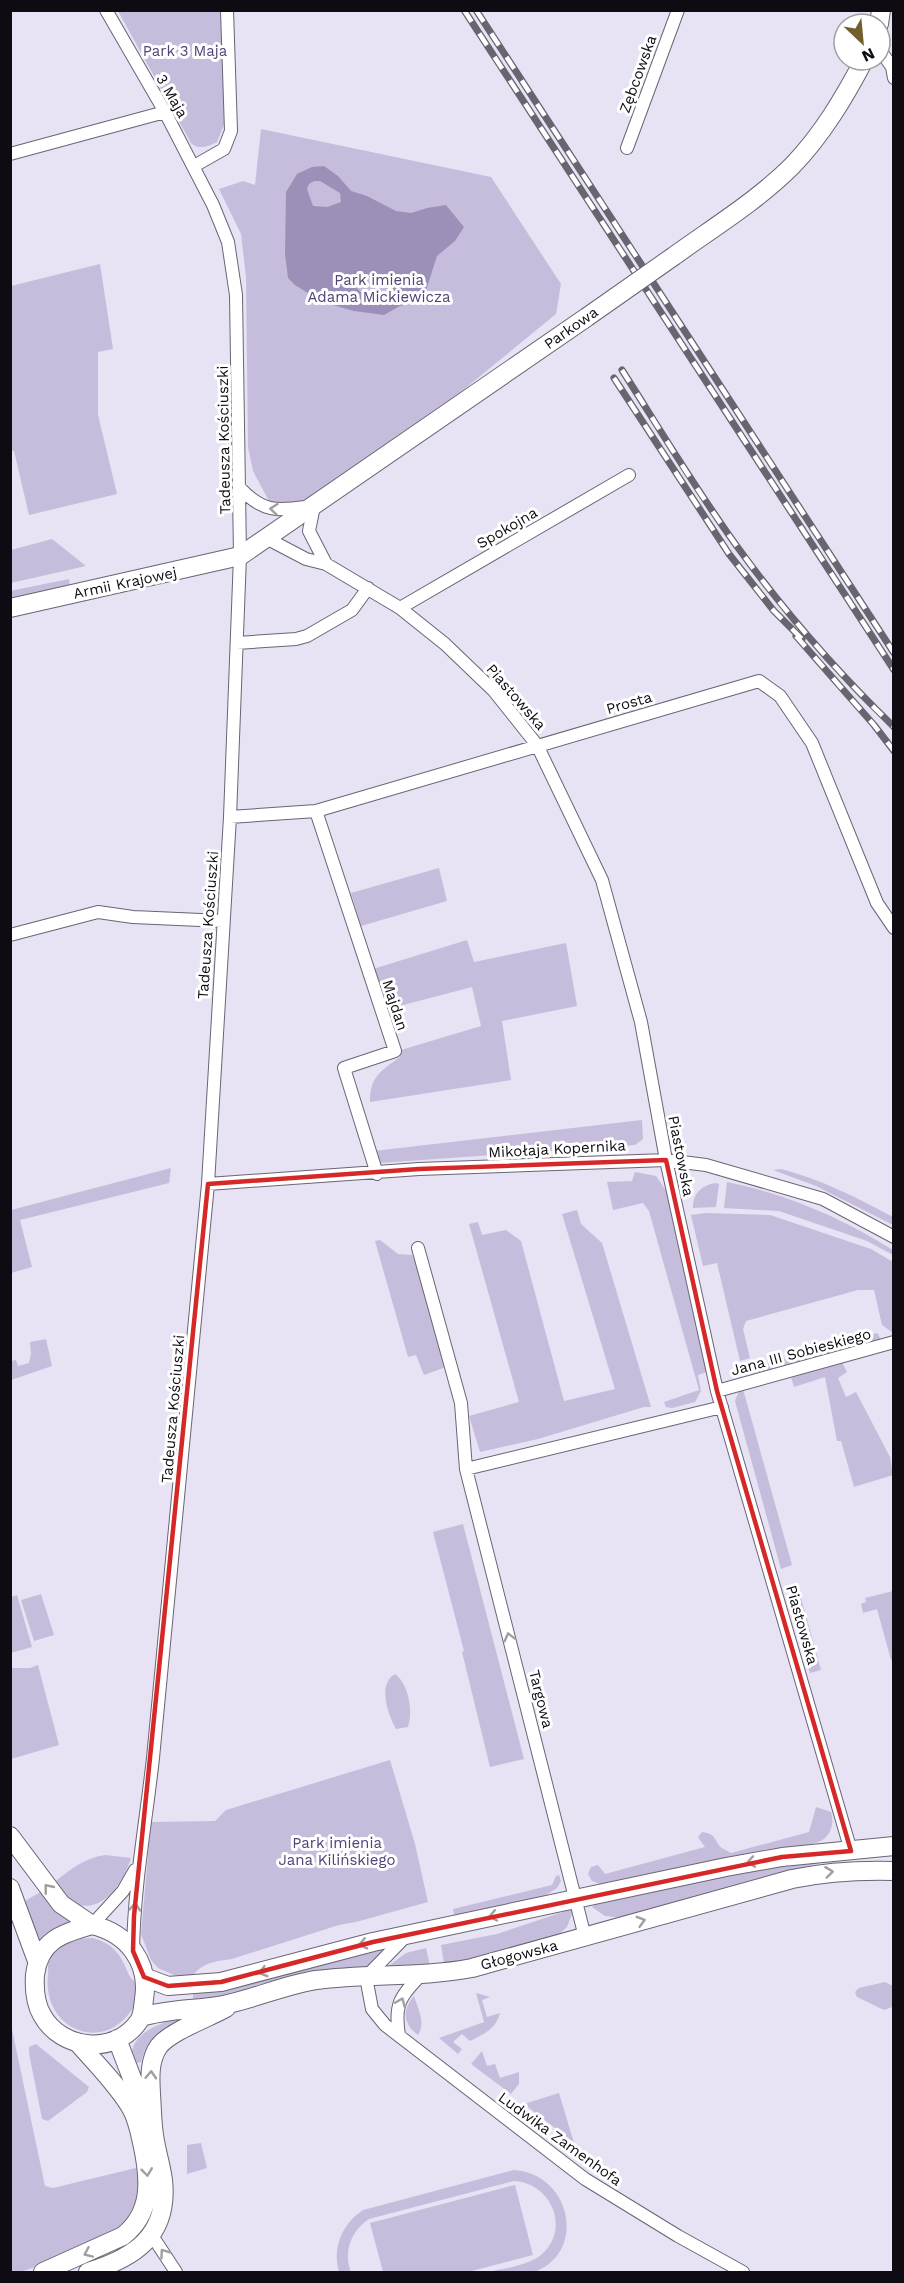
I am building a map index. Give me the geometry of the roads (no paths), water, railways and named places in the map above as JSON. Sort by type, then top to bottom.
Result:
[{"type":"main road","name":"Parkowa","points":[[240,556],[747,204],[791,167],[822,131],[858,72]]},
{"type":"main road","name":"Armii Krajowej","points":[[10,608],[240,556]]},
{"type":"main road","points":[[10,1836],[61,1904],[92,1925],[106,1928],[116,1934],[133,1951],[144,1977],[145,1994],[141,2017],[132,2028],[117,2039],[101,2044],[78,2043]]},
{"type":"main road","points":[[144,1977],[168,1986],[221,1982],[354,1946],[782,1857],[894,1846]]},
{"type":"main road","name":"Głogowska","points":[[141,2017],[238,2002],[303,1983],[421,1975],[472,1968],[788,1880],[824,1872],[894,1870]]},
{"type":"main road","points":[[10,1888],[37,1961]]},
{"type":"main road","points":[[43,2272],[107,2245],[131,2230],[141,2215],[148,2192],[148,2176],[140,2133],[136,2118],[124,2097],[78,2043],[58,2033],[42,2015],[34,1993],[37,1961],[44,1948],[76,1929],[92,1925]]},
{"type":"main road","points":[[88,2272],[131,2255],[151,2234],[159,2216],[163,2198],[163,2181],[154,2133],[150,2077],[155,2052],[168,2037],[238,2002]]},
{"type":"main road","points":[[117,2039],[154,2133]]},
{"type":"street","name":"3 Maja","points":[[106,10],[194,166]]},
{"type":"street","points":[[194,166],[224,148],[231,131],[227,10]]},
{"type":"street","name":"Zębcowska","points":[[627,148],[678,10]]},
{"type":"street","points":[[10,154],[165,112]]},
{"type":"street","name":"Tadeusza Kościuszki","points":[[133,1951],[139,1864],[153,1758],[208,1184],[230,817],[240,556],[236,295],[233,269],[221,223],[194,166]]},
{"type":"street","name":"Spokojna","points":[[400,608],[629,475]]},
{"type":"street","points":[[240,488],[254,502],[268,509],[287,510],[314,506],[309,531],[326,564]]},
{"type":"street","name":"Piastowska","points":[[266,538],[306,559],[326,564],[400,608],[445,644],[494,691],[537,745],[602,880],[641,1022],[666,1160],[717,1391],[851,1851]]},
{"type":"street","points":[[237,642],[296,639],[307,636],[352,610],[368,588]]},
{"type":"street","name":"Prosta","points":[[230,817],[316,811],[759,681],[780,696],[812,743],[878,903],[894,928]]},
{"type":"street","name":"Majdan","points":[[316,811],[395,1052],[344,1068],[377,1174]]},
{"type":"street","points":[[10,935],[98,912],[133,917],[223,921]]},
{"type":"street","name":"Mikołaja Kopernika","points":[[208,1184],[377,1174],[419,1169],[666,1160],[706,1165],[823,1199],[894,1237]]},
{"type":"street","name":"Targowa","points":[[418,1248],[461,1403],[466,1469],[585,1937]]},
{"type":"street","name":"Jana III Sobieskiego","points":[[717,1391],[894,1342]]},
{"type":"street","points":[[466,1469],[722,1407]]},
{"type":"street","name":"Tadeusza Kościuszki","points":[[92,1925],[123,1891],[139,1864]]},
{"type":"street","points":[[366,1977],[408,1934]]},
{"type":"street","points":[[399,2035],[396,2019],[400,1998],[421,1975]]},
{"type":"street","name":"Ludwika Zamenhofa","points":[[366,1977],[372,2009],[385,2025],[585,2179],[678,2236],[743,2272]]},
{"type":"street","points":[[151,2234],[176,2272]]},
{"type":"railway","points":[[464,10],[894,670]]},
{"type":"railway","points":[[476,10],[894,653]]},
{"type":"railway","points":[[622,370],[706,502],[772,593],[851,684],[894,727]]},
{"type":"railway","points":[[614,378],[729,554],[774,611],[802,639]]},
{"type":"railway","points":[[796,636],[894,751]]},
{"type":"park label","name":"Park 3 Maja","points":[[185,51]]},
{"type":"park label","name":"Park imienia Adama Mickiewicza","points":[[379,288]]},
{"type":"park label","name":"Park imienia Jana Kilińskiego","points":[[337,1852]]}]
